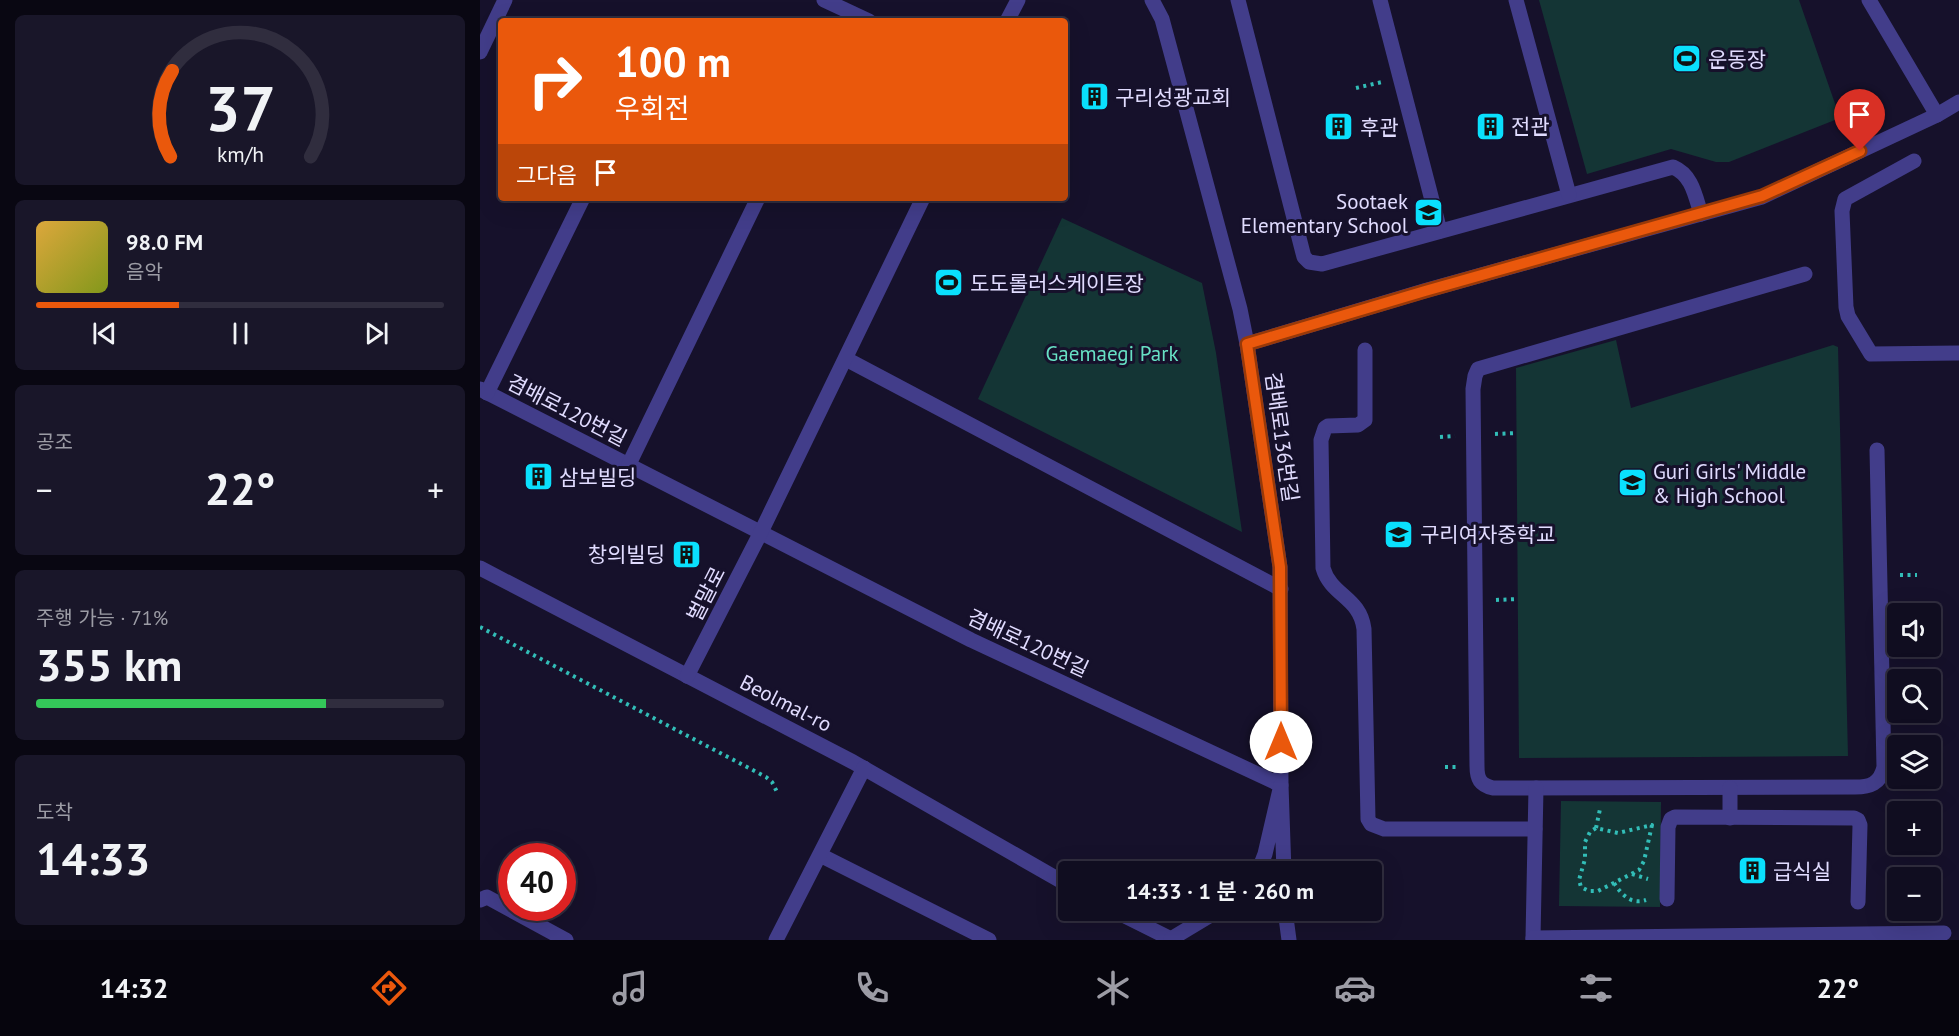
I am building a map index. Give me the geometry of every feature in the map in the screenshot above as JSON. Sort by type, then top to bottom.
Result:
[{"type":"street","points":[[499,18],[505,0]]},
{"type":"street","points":[[824,0],[863,18]]},
{"type":"street","points":[[1009,18],[1018,0]]},
{"type":"street","name":"겸배로136번길","points":[[1152,0],[1162,19],[1240,309],[1247,344],[1280,567],[1281,785]]},
{"type":"street","points":[[1238,0],[1304,258],[1309,262],[1322,264],[1673,167],[1687,176],[1701,213]]},
{"type":"street","points":[[1380,0],[1440,231]]},
{"type":"street","points":[[1516,0],[1569,195]]},
{"type":"street","points":[[1869,0],[1938,115]]},
{"type":"street","points":[[480,52],[496,29]]},
{"type":"street","points":[[1247,344],[1762,196],[1938,115],[1959,102]]},
{"type":"street","points":[[1914,161],[1850,194],[1842,204],[1845,297],[1848,316],[1871,354],[1959,353]]},
{"type":"street","name":"겸배로120번길","points":[[581,201],[484,391],[971,640],[1281,785]]},
{"type":"street","name":"겸배로120번길","points":[[628,464],[757,201]]},
{"type":"street","points":[[761,532],[922,201]]},
{"type":"street","points":[[1805,274],[1479,369],[1475,376],[1473,389],[1478,778],[1480,783],[1493,788],[1866,787],[1874,785],[1882,773],[1877,450]]},
{"type":"street","points":[[1365,350],[1365,420],[1358,425],[1328,426],[1321,440],[1323,568],[1327,581],[1357,608],[1364,629],[1368,819],[1371,824],[1384,829],[1535,830]]},
{"type":"street","points":[[846,359],[1281,589]]},
{"type":"street","name":"벌말로","points":[[687,676],[761,532]]},
{"type":"street","name":"Beolmal-ro","points":[[480,568],[864,768],[1058,879]]},
{"type":"street","points":[[776,940],[864,768]]},
{"type":"street","points":[[1262,861],[1281,785]]},
{"type":"street","points":[[1281,785],[1284,861]]},
{"type":"street","points":[[1536,788],[1533,939],[1948,935]]},
{"type":"street","points":[[1730,788],[1730,818]]},
{"type":"street","points":[[1667,899],[1668,827],[1671,819],[1675,817],[1854,818],[1860,825],[1858,902]]},
{"type":"street","points":[[820,855],[988,940]]},
{"type":"street","points":[[480,900],[487,897],[566,940]]},
{"type":"street","points":[[1135,921],[1172,940],[1202,921]]},
{"type":"street","points":[[1286,921],[1289,940]]},
{"type":"path","points":[[480,627],[766,777],[772,782],[777,792]]},
{"type":"path","points":[[1652,825],[1644,861],[1639,870],[1632,874],[1598,891],[1581,887],[1585,842],[1590,832],[1601,829],[1618,833],[1652,825]]},
{"type":"path","points":[[1632,874],[1648,880],[1651,886]]},
{"type":"path","points":[[1614,883],[1622,896],[1631,900],[1644,902],[1650,896]]},
{"type":"green space","name":"운동장","points":[[1539,0],[1799,0],[1840,118],[1729,162],[1716,162],[1671,149],[1587,174]]},
{"type":"green space","name":"Gaemaegi Park","points":[[1062,218],[1202,283],[1216,353],[1242,532],[978,399]]},
{"type":"green space","points":[[1616,340],[1631,408],[1833,345],[1838,347],[1848,756],[1519,758],[1516,368]]},
{"type":"green space","points":[[1561,801],[1661,802],[1660,907],[1559,906]]},
{"type":"place","name":"운동장","points":[[1687,59]]},
{"type":"place","name":"구리성광교회","points":[[1094,97]]},
{"type":"place","name":"전관","points":[[1490,126]]},
{"type":"place","name":"후관","points":[[1339,127]]},
{"type":"place","name":"Sootaek Elementary School","points":[[1429,213]]},
{"type":"place","name":"도도롤러스케이트장","points":[[949,283]]},
{"type":"place","name":"삼보빌딩","points":[[538,477]]},
{"type":"place","name":"Guri Girls' Middle & High School","points":[[1632,483]]},
{"type":"place","name":"구리여자중학교","points":[[1399,534]]},
{"type":"place","name":"창의빌딩","points":[[686,554]]},
{"type":"place","name":"급식실","points":[[1752,871]]},
{"type":"route","points":[[1281,742],[1280,567],[1247,344],[1762,196],[1860,151]]}]
